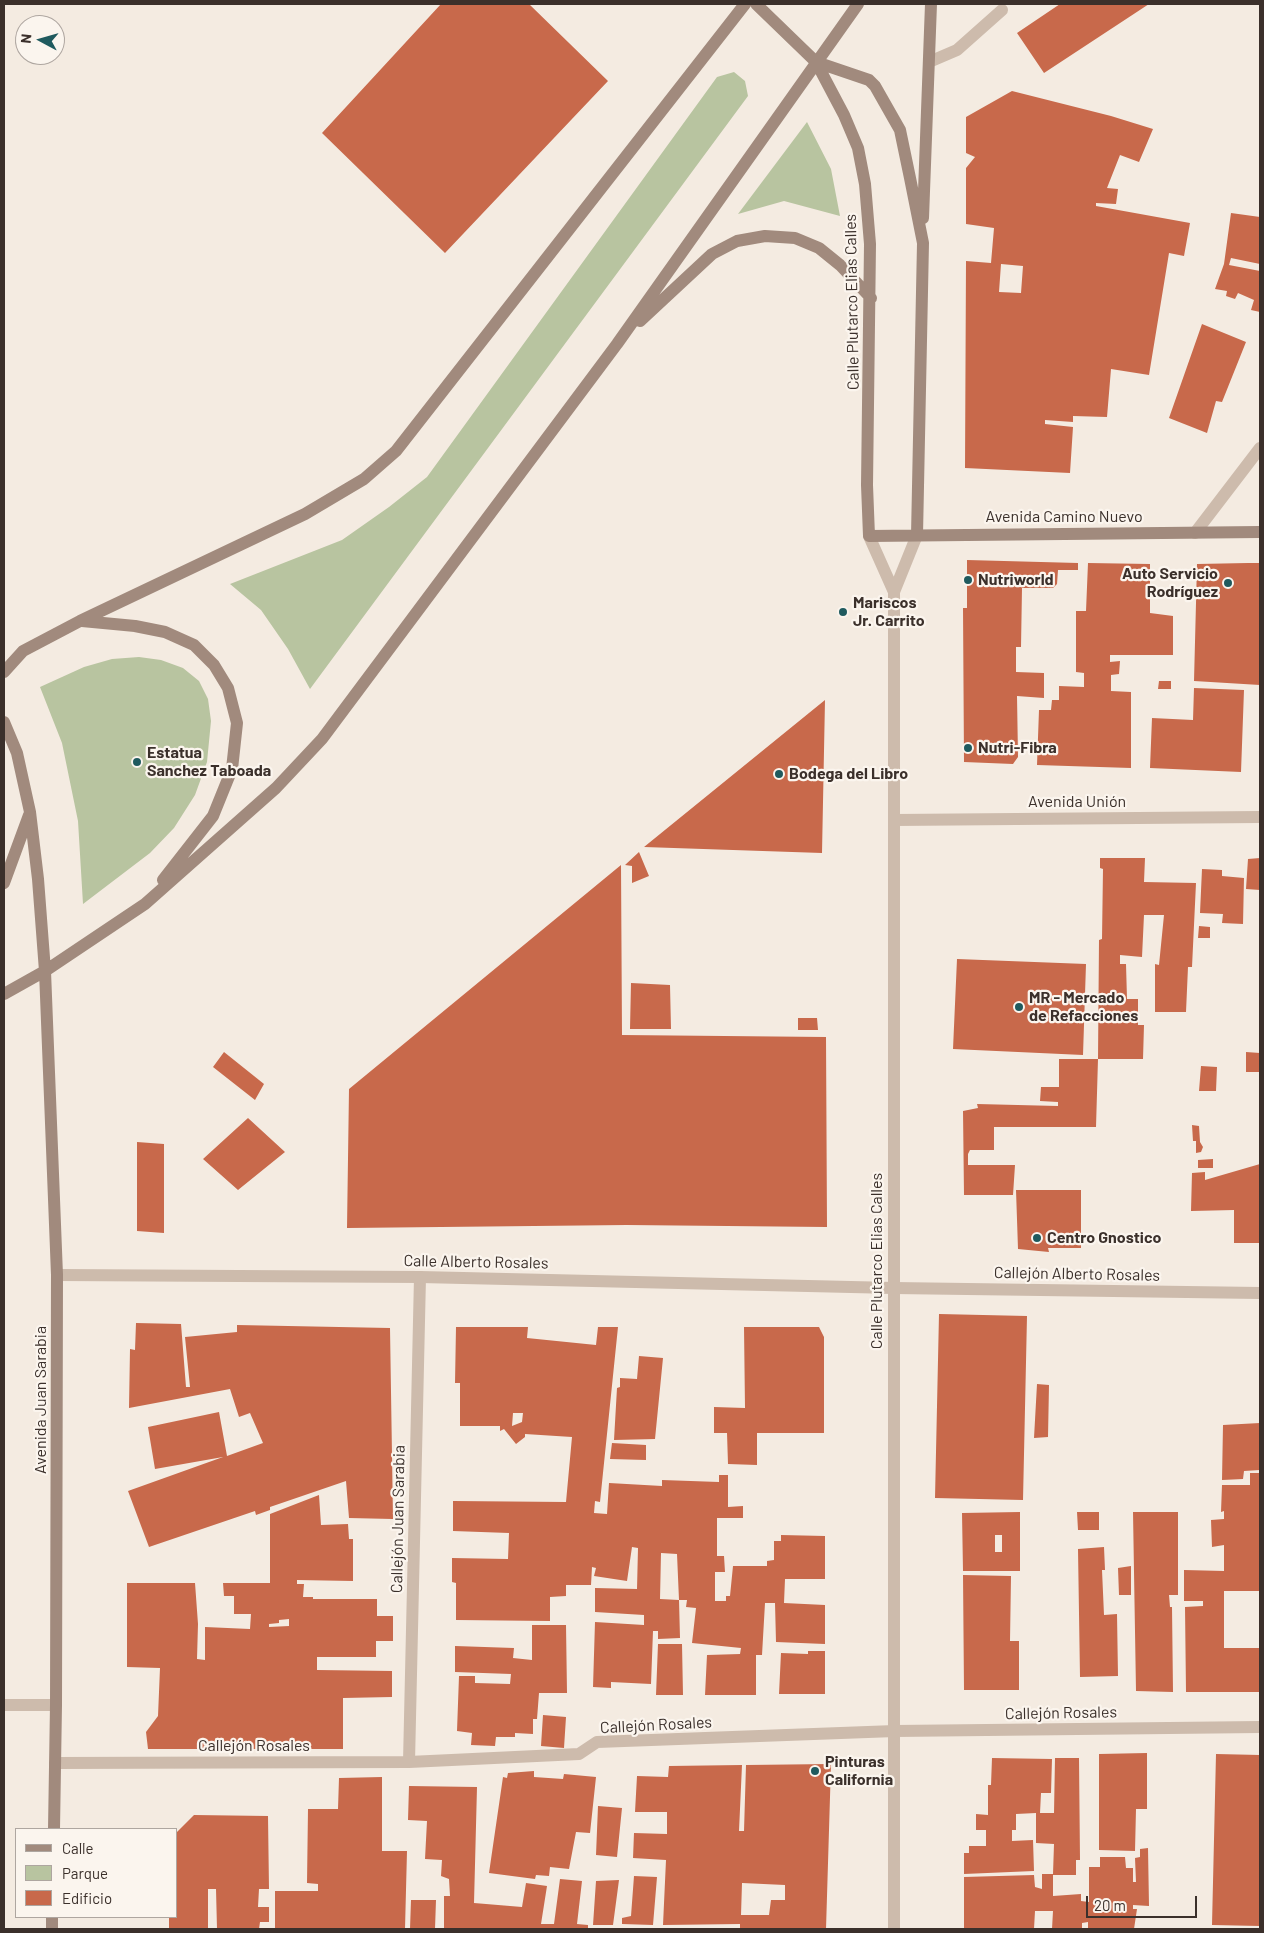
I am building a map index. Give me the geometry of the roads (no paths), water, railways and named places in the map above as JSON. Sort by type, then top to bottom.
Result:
[{"type":"main road","points":[[4,672],[23,651],[80,621],[305,514],[364,479],[396,451],[745,4]]},
{"type":"main road","points":[[756,4],[816,62]]},
{"type":"main road","points":[[4,994],[45,971],[145,904],[276,788],[322,739],[617,344],[858,4]]},
{"type":"main road","points":[[923,243],[931,4]]},
{"type":"main road","name":"Calle Plutarco Elias Calles","points":[[816,62],[869,80],[875,86],[900,130],[923,243],[918,534]]},
{"type":"main road","name":"Calle Plutarco Elias Calles","points":[[816,62],[844,115],[858,148],[865,184],[870,244],[871,298],[867,485],[869,536]]},
{"type":"main road","points":[[617,344],[693,270],[712,254],[737,240],[765,236],[795,238],[819,248],[840,264],[871,298]]},
{"type":"main road","name":"Avenida Camino Nuevo","points":[[869,536],[1260,532]]},
{"type":"main road","points":[[80,621],[142,627],[165,632],[194,645],[214,665],[228,688],[237,723],[232,769],[213,816],[145,904]]},
{"type":"main road","name":"Avenida Juan Sarabia","points":[[4,722],[17,753],[30,812],[38,879],[45,971],[58,1275],[54,1828]]},
{"type":"main road","points":[[4,883],[30,812]]},
{"type":"street","points":[[929,62],[957,50],[1004,6]]},
{"type":"street","points":[[1195,533],[1260,448]]},
{"type":"street","name":"Calle Plutarco Elias Calles","points":[[894,1929],[894,592],[918,534]]},
{"type":"street","name":"Calle Plutarco Elias Calles","points":[[869,536],[894,592]]},
{"type":"street","name":"Avenida Unión","points":[[894,820],[1260,817]]},
{"type":"street","name":"Calle Alberto Rosales","points":[[58,1275],[420,1277],[894,1288]]},
{"type":"street","name":"Callejón Juan Sarabia","points":[[409,1762],[420,1277]]},
{"type":"street","name":"Callejón Alberto Rosales","points":[[894,1288],[1260,1293]]},
{"type":"street","points":[[4,1705],[56,1705]]},
{"type":"street","name":"Callejón Rosales","points":[[55,1763],[409,1762],[579,1754],[597,1742],[895,1731],[1260,1727]]},
{"type":"place","name":"Nutriworld","points":[[968,580]]},
{"type":"place","name":"Auto Servicio Rodríguez","points":[[1228,583]]},
{"type":"place","name":"Mariscos Jr. Carrito","points":[[843,612]]},
{"type":"place","name":"Nutri-Fibra","points":[[968,748]]},
{"type":"place","name":"Estatua Sanchez Taboada","points":[[137,762]]},
{"type":"place","name":"Bodega del Libro","points":[[779,774]]},
{"type":"place","name":"MR - Mercado de Refacciones","points":[[1019,1007]]},
{"type":"place","name":"Centro Gnostico","points":[[1037,1238]]},
{"type":"place","name":"Pinturas California","points":[[815,1771]]}]
